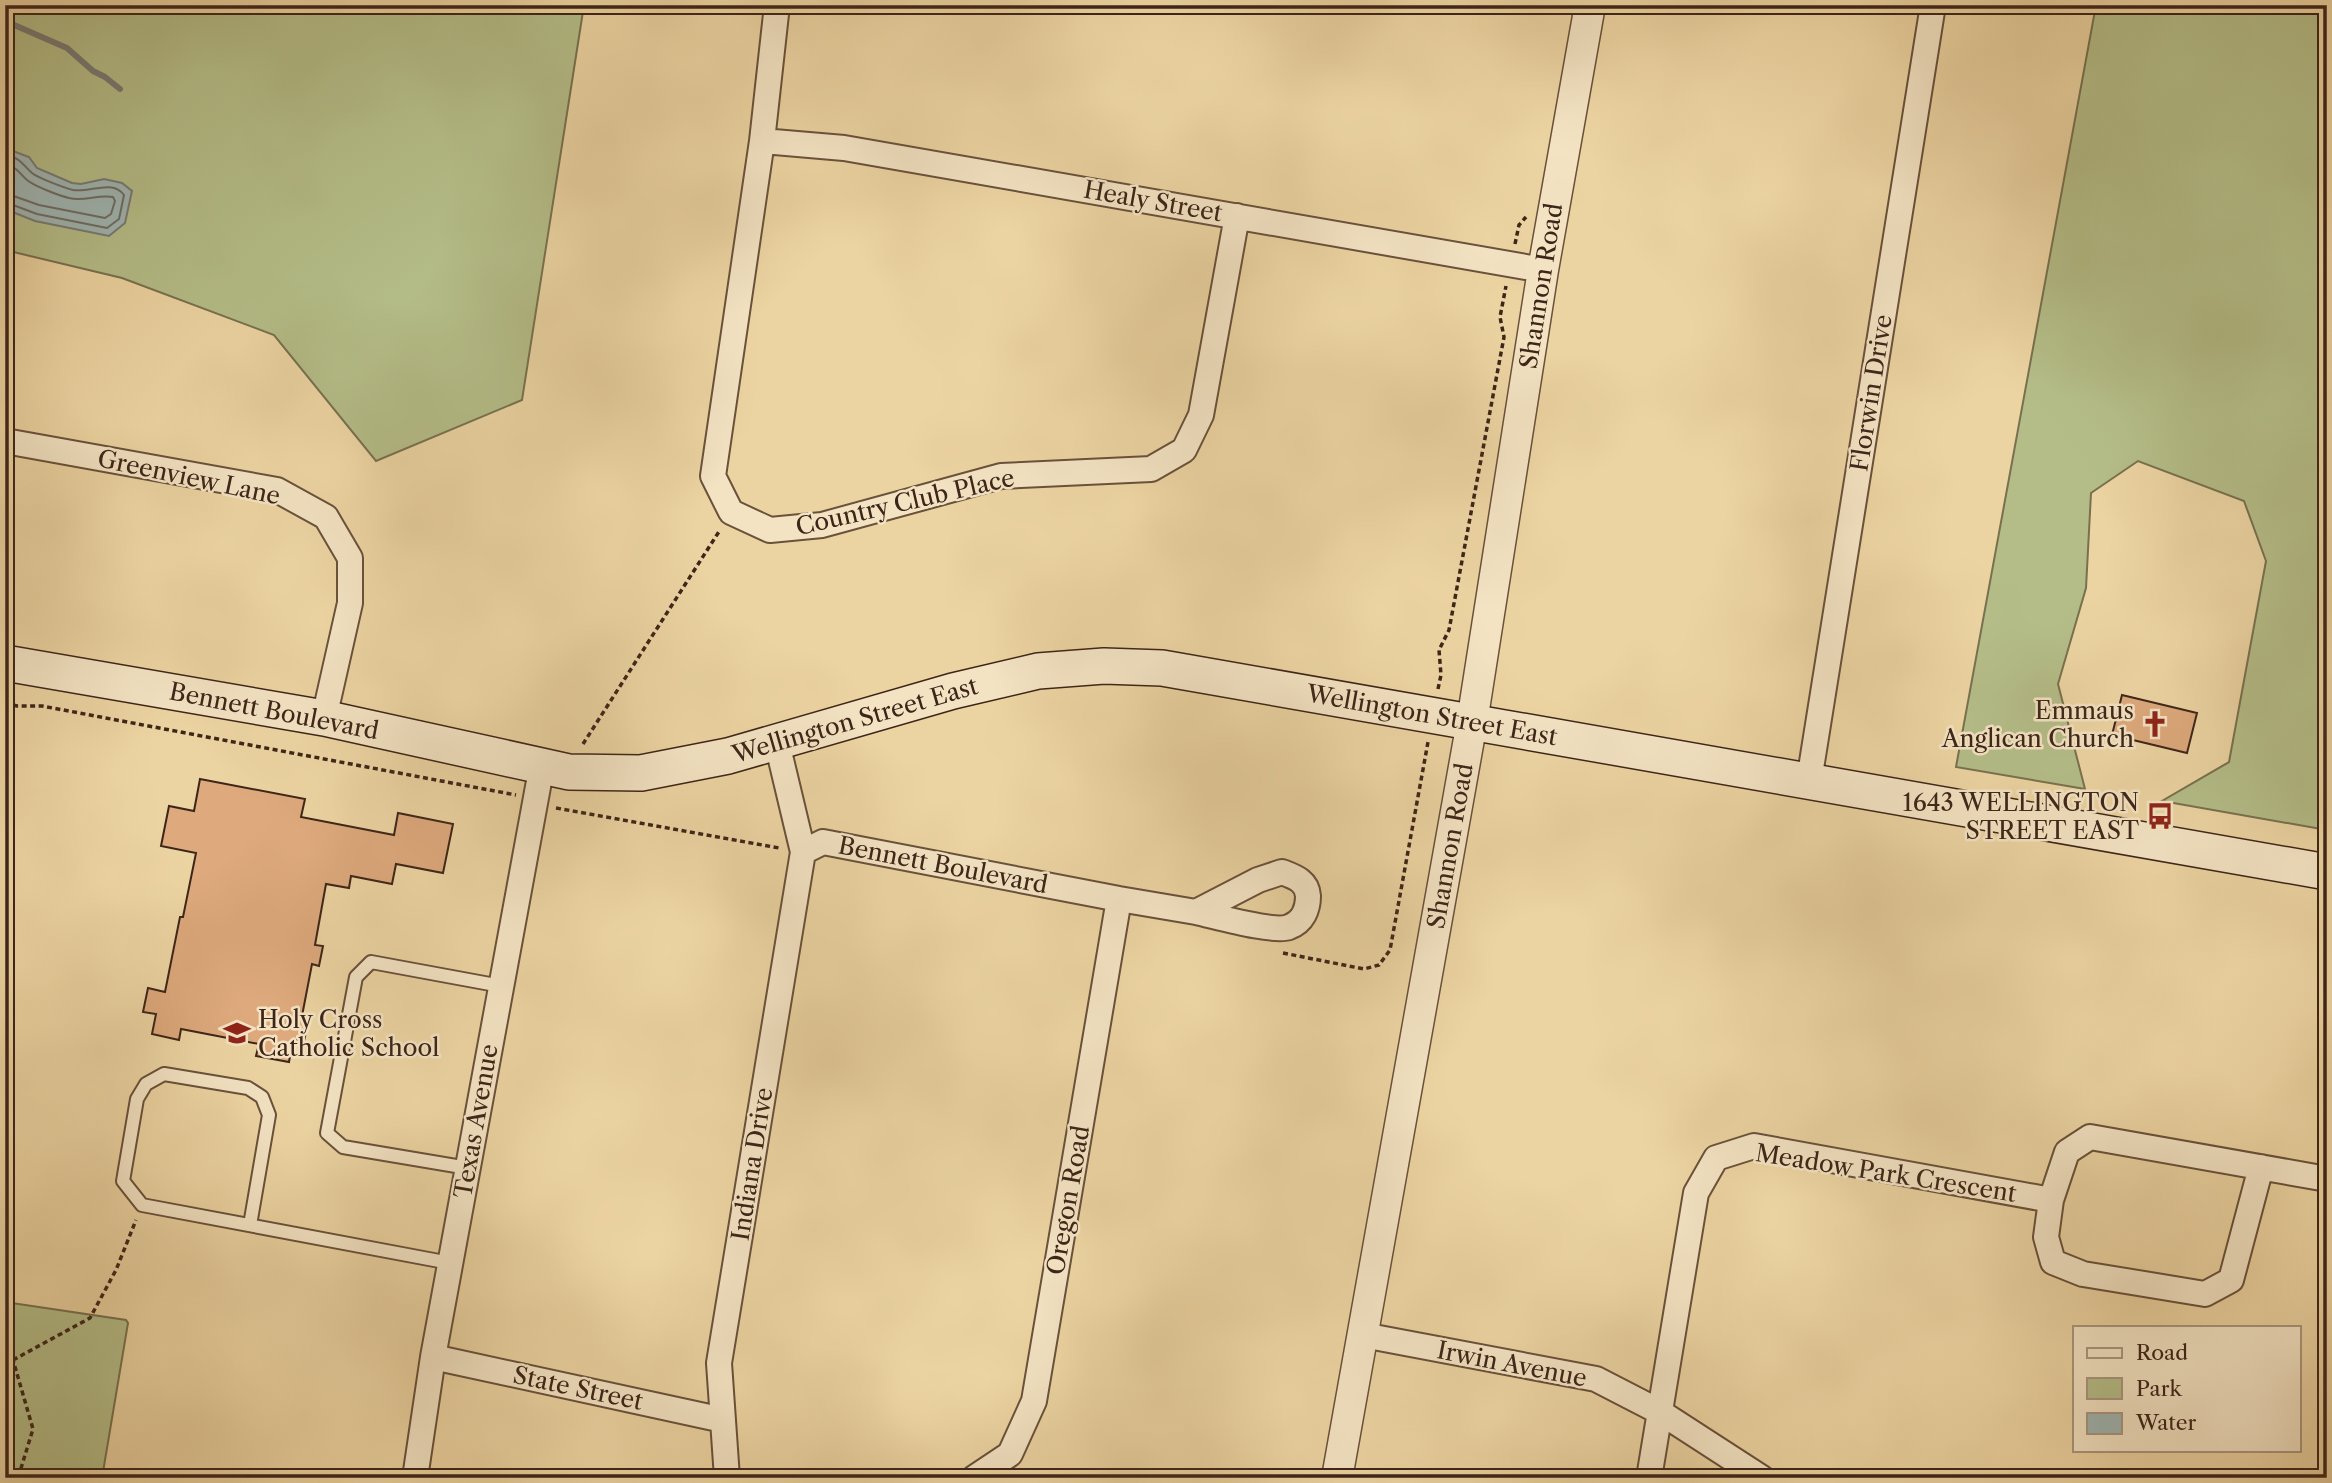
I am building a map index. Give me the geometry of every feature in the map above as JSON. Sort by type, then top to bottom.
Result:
[{"type":"main road","name":"Bennett Boulevard","points":[[5,663],[324,718],[542,765]]},
{"type":"main road","name":"Wellington Street East","points":[[542,765],[573,772],[641,773],[689,766],[953,691],[1038,671],[1104,666],[1162,668],[2327,873]]},
{"type":"street","points":[[731,512],[713,476],[762,141],[777,5]]},
{"type":"street","name":"Shannon Road","points":[[1337,1478],[1472,722],[1542,270],[1590,5]]},
{"type":"street","name":"Florwin Drive","points":[[1809,781],[1933,5]]},
{"type":"street","name":"Healy Street","points":[[762,141],[844,148],[1542,270]]},
{"type":"street","name":"Country Club Place","points":[[731,512],[769,530],[822,525],[1001,476],[1151,469],[1184,450],[1201,415],[1237,216]]},
{"type":"street","name":"Greenview Lane","points":[[5,441],[277,491],[326,517],[350,558],[350,603],[324,718]]},
{"type":"street","name":"Bennett Boulevard","points":[[777,743],[803,852],[823,842],[1196,912]]},
{"type":"street","name":"Texas Avenue","points":[[415,1478],[433,1357],[542,765]]},
{"type":"street","name":"Indiana Drive","points":[[727,1478],[719,1363],[803,852]]},
{"type":"street","name":"Oregon Road","points":[[974,1478],[1010,1454],[1034,1401],[1119,899]]},
{"type":"street","points":[[2261,1167],[2231,1280],[2205,1294],[2083,1274],[2053,1262],[2046,1237],[2051,1200],[2067,1152],[2090,1137],[2261,1167],[2327,1179]]},
{"type":"street","name":"Meadow Park Crescent","points":[[1649,1478],[1696,1193],[1716,1158],[1755,1146],[2051,1200]]},
{"type":"street","name":"Irwin Avenue","points":[[1363,1335],[1596,1379],[1660,1412],[1762,1478]]},
{"type":"street","name":"State Street","points":[[433,1357],[723,1420]]},
{"type":"lane","points":[[468,1168],[343,1147],[327,1132],[356,977],[371,962],[501,986]]},
{"type":"lane","points":[[250,1225],[269,1115],[262,1097],[248,1088],[164,1074],[146,1084],[137,1099],[123,1181],[142,1205],[450,1263]]},
{"type":"path","points":[[583,744],[731,512]]},
{"type":"path","points":[[13,1360],[90,1318],[116,1270],[142,1205]]},
{"type":"path","points":[[5,1353],[13,1360],[33,1429],[18,1478]]},
{"type":"green space","points":[[5,5],[584,5],[522,400],[376,461],[274,335],[122,278],[5,250]]},
{"type":"green space","points":[[2096,5],[2327,5],[2327,830],[2162,801],[2229,762],[2266,561],[2244,501],[2138,461],[2091,493],[2086,588],[2058,684],[2085,789],[1956,767]]},
{"type":"green space","points":[[5,929],[14,931],[5,978]]},
{"type":"green space","points":[[5,1302],[126,1320],[128,1323],[102,1478],[5,1478]]},
{"type":"water","points":[[5,148],[29,157],[37,168],[72,183],[81,184],[104,179],[122,183],[132,191],[125,223],[109,236],[35,221],[5,209]]},
{"type":"building","name":"Emmaus Anglican Church","points":[[2122,695],[2197,713],[2187,753],[2112,735]]},
{"type":"building","points":[[200,779],[305,799],[301,817],[394,835],[398,813],[453,824],[443,873],[396,864],[392,884],[351,876],[349,888],[326,884],[315,945],[323,946],[319,966],[312,964],[302,1016],[309,1017],[304,1041],[293,1039],[289,1062],[256,1056],[259,1044],[181,1029],[179,1040],[152,1034],[156,1014],[143,1012],[148,988],[165,992],[196,853],[161,846],[169,806],[194,811]]},
{"type":"waterway","points":[[5,21],[67,48],[93,71],[120,89]]},
{"type":"place","name":"Emmaus Anglican Church","points":[[2155,724]]},
{"type":"place","name":"1643 WELLINGTON STREET EAST","points":[[2160,816]]},
{"type":"place","name":"Holy Cross Catholic School","points":[[237,1033]]}]
